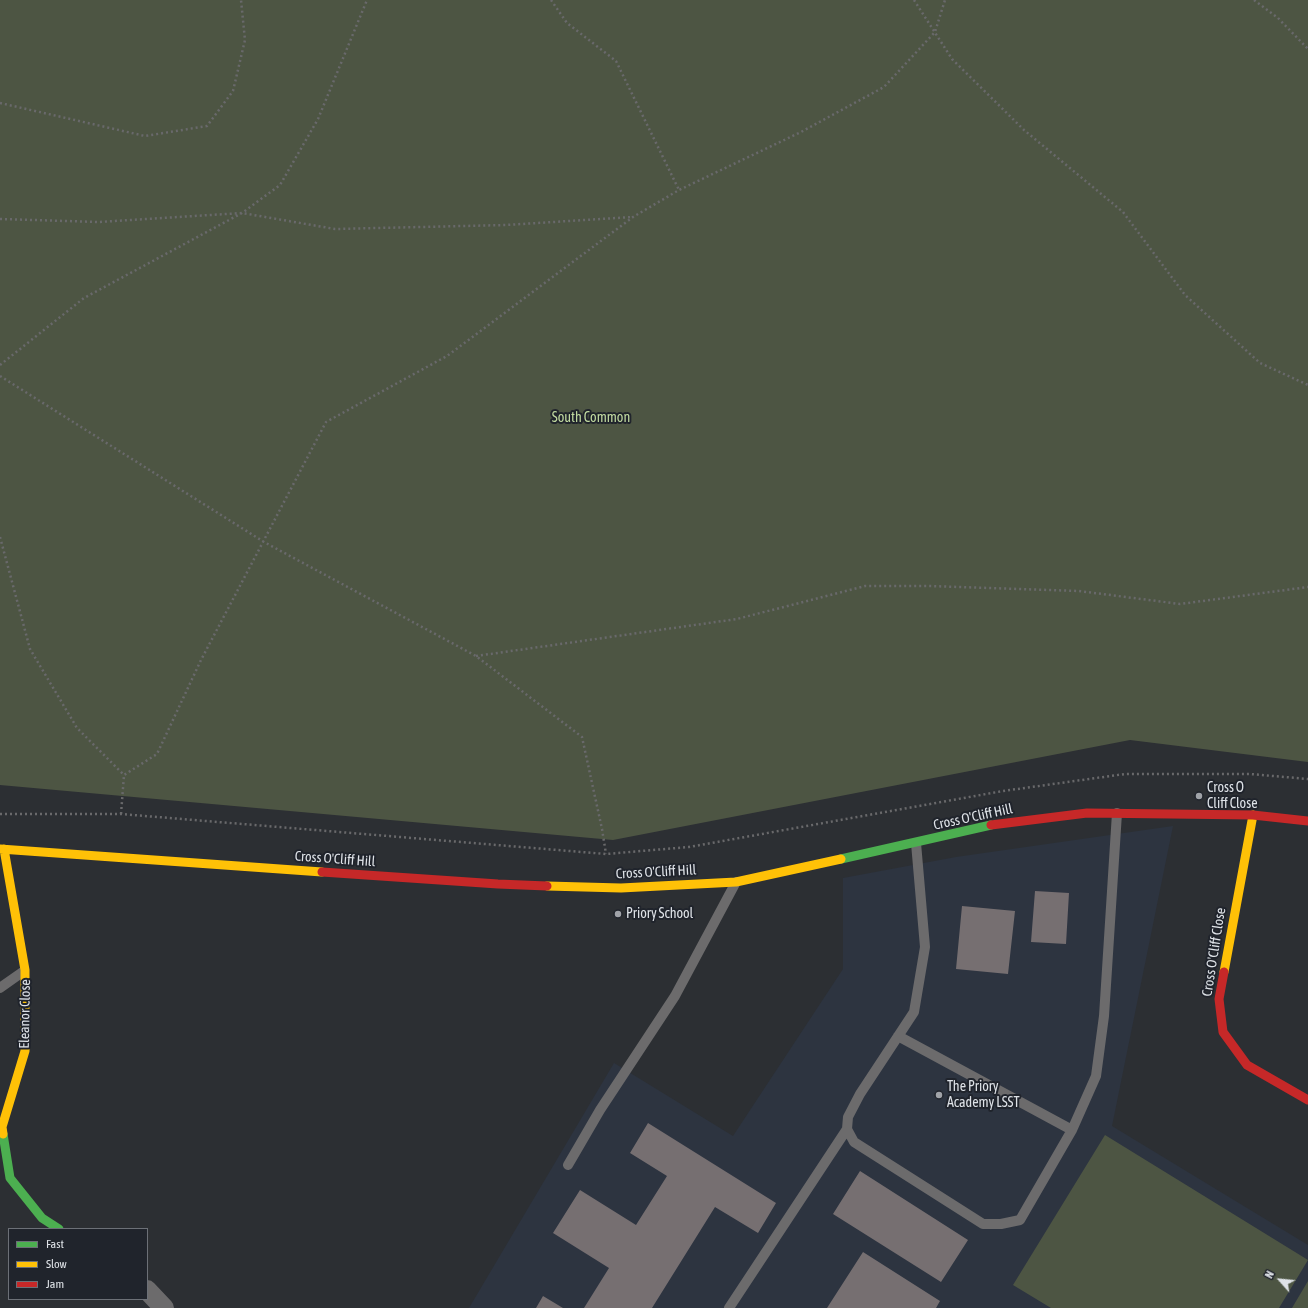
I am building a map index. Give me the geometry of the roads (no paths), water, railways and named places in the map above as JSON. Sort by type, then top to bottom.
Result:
[{"type":"main road","name":"Cross O'Cliff Hill","points":[[2,849],[498,884],[621,888],[736,882],[996,824],[1087,813],[1253,815],[1308,821]]},
{"type":"main road","name":"Cross O'Cliff Close","points":[[1253,815],[1219,999],[1223,1032],[1248,1065],[1308,1100]]},
{"type":"main road","name":"Eleanor Close","points":[[2,849],[26,970],[25,1052],[2,1127],[10,1178],[42,1218],[57,1228]]},
{"type":"street","points":[[148,1291],[164,1308]]},
{"type":"lane","points":[[847,1129],[854,1142],[983,1224],[1001,1224],[1020,1220],[1072,1130],[1096,1076],[1104,1016],[1117,813]]},
{"type":"lane","points":[[729,1308],[847,1129],[848,1117],[860,1094],[914,1012],[925,947],[916,843]]},
{"type":"lane","points":[[568,1165],[600,1110],[675,996],[736,882]]},
{"type":"lane","points":[[0,988],[26,970]]},
{"type":"lane","points":[[898,1036],[1072,1130]]},
{"type":"place","name":"Cross O Cliff Close","points":[[1199,796]]},
{"type":"place","name":"Priory School","points":[[618,914]]},
{"type":"place","name":"The Priory Academy LSST","points":[[939,1095]]},
{"type":"park label","name":"South Common","points":[[591,418]]}]
